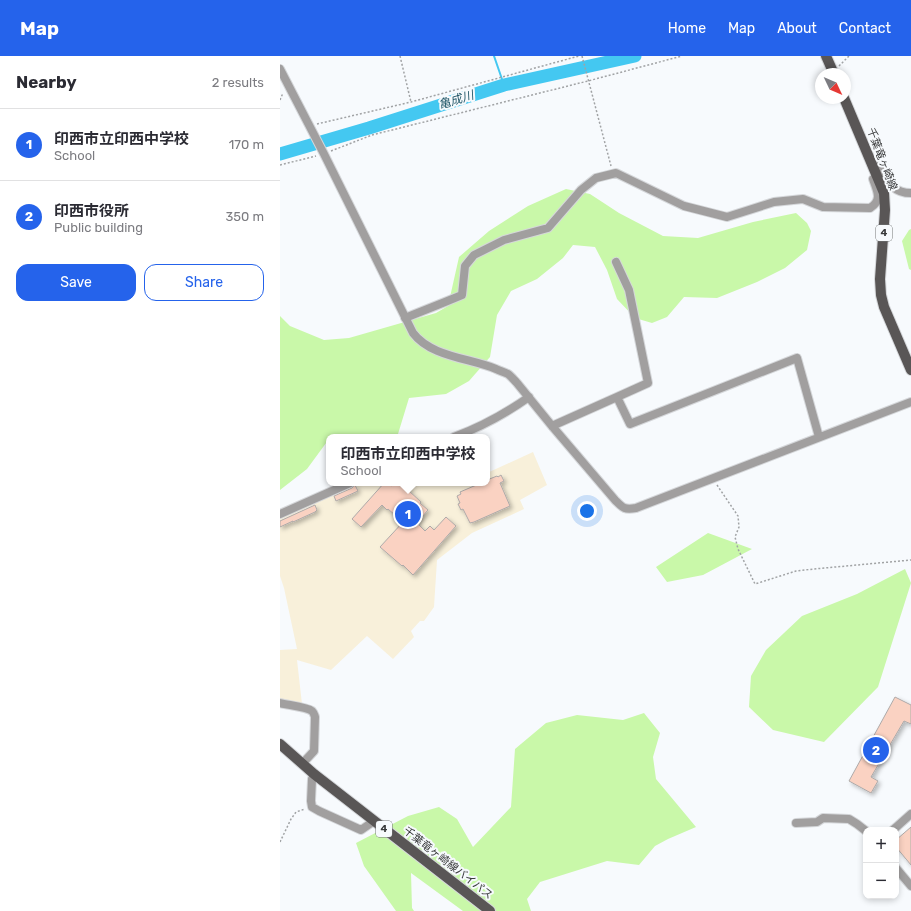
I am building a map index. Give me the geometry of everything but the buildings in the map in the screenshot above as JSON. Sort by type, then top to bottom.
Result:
[{"type":"main road","points":[[826,56],[831,68]]},
{"type":"main road","name":"千葉竜ヶ崎線","points":[[847,104],[884,192],[885,206],[880,279],[882,301],[911,370]]},
{"type":"main road","name":"千葉竜ヶ崎線バイパス","points":[[280,744],[302,764],[490,911]]},
{"type":"street","points":[[280,69],[324,154],[412,333],[418,340],[439,352],[491,367],[508,374],[623,508],[628,510],[636,508],[911,402]]},
{"type":"street","points":[[405,318],[462,294],[464,266],[474,255],[504,240],[548,228],[581,190],[596,178],[616,173],[684,206],[727,217],[774,202],[803,199],[823,208],[870,208],[876,204],[878,198],[873,179],[875,179],[877,175],[879,166],[893,188],[905,193],[911,192]]},
{"type":"street","points":[[552,426],[648,383],[629,290],[616,262]]},
{"type":"street","points":[[617,396],[630,424],[797,358],[819,437]]},
{"type":"street","points":[[461,434],[486,423],[517,406],[529,397]]},
{"type":"street","points":[[280,514],[343,486]]},
{"type":"street","points":[[280,703],[311,710],[314,713],[314,751],[302,764]]},
{"type":"street","points":[[312,779],[312,807],[362,830],[374,821]]},
{"type":"street","points":[[896,827],[911,814]]},
{"type":"street","points":[[796,823],[817,822],[823,818],[849,819],[863,829]]},
{"type":"street","points":[[899,872],[911,886]]},
{"type":"path","points":[[400,56],[412,102]]},
{"type":"path","points":[[309,126],[412,102],[579,56]]},
{"type":"path","points":[[582,56],[613,174]]},
{"type":"path","points":[[280,165],[324,154],[372,135],[682,56]]},
{"type":"path","points":[[837,68],[849,56]]},
{"type":"path","points":[[712,478],[730,502],[738,516],[739,527],[735,537],[738,549],[755,584],[796,571],[911,560]]},
{"type":"path","points":[[280,842],[296,812],[312,807]]},
{"type":"shaded area","points":[[533,452],[547,485],[520,500],[524,509],[472,533],[437,560],[434,607],[424,621],[420,621],[411,631],[414,637],[393,659],[367,636],[331,670],[297,660],[302,704],[280,699],[280,650],[297,649],[280,576],[280,519],[352,486],[490,486],[490,472]]},
{"type":"green space","points":[[566,189],[590,194],[619,213],[663,236],[698,238],[753,222],[796,213],[807,223],[811,231],[807,250],[785,268],[757,282],[717,298],[684,297],[667,317],[652,323],[635,318],[617,299],[607,270],[595,247],[573,245],[563,258],[537,279],[511,291],[497,315],[490,357],[469,381],[446,394],[409,398],[398,434],[326,434],[326,443],[307,469],[280,490],[280,316],[290,326],[324,340],[349,338],[436,313],[448,306],[459,257],[489,231],[528,206]]},
{"type":"green space","points":[[911,229],[911,270],[909,269],[902,241]]},
{"type":"green space","points":[[708,533],[752,549],[703,575],[667,582],[656,567]]},
{"type":"green space","points":[[905,569],[911,583],[878,687],[824,742],[773,730],[749,707],[751,676],[766,650],[802,616],[857,594]]},
{"type":"green space","points":[[644,713],[660,733],[653,757],[656,779],[696,827],[655,846],[639,865],[607,861],[540,882],[527,899],[531,911],[463,911],[411,873],[412,908],[414,911],[396,911],[364,866],[356,843],[408,816],[439,807],[457,819],[473,847],[511,807],[515,749],[546,723],[577,715],[623,720]]},
{"type":"waterway","points":[[494,56],[504,85]]},
{"type":"waterway","name":"亀成川","points":[[280,154],[369,128],[504,85],[635,56]]},
{"type":"place","name":"印西市立印西中学校","points":[[408,514]]},
{"type":"place","name":"印西市役所","points":[[876,750]]}]
